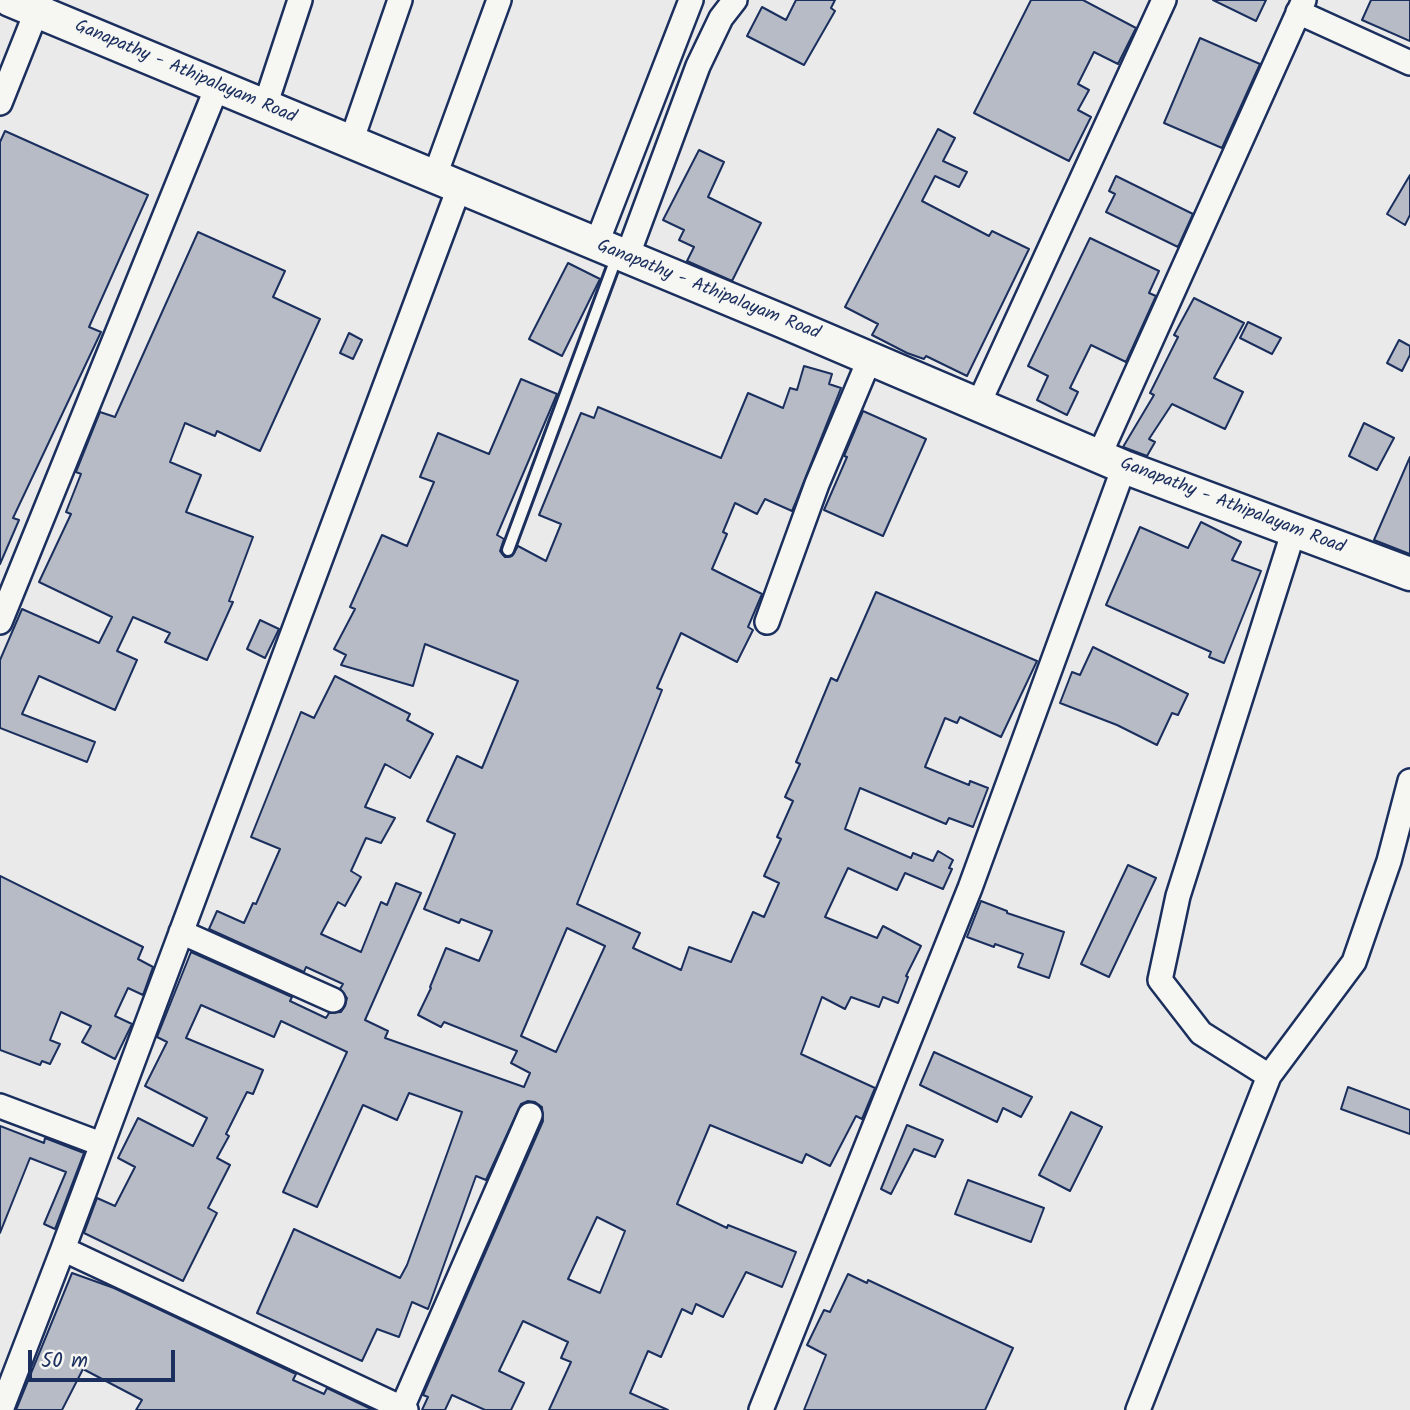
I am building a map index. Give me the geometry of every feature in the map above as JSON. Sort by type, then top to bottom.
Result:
[{"type":"main road","name":"Ganapathy - Athipalayam Road","points":[[29,4],[217,87],[870,358],[1112,462],[1410,574]]},
{"type":"street","points":[[265,106],[300,0]]},
{"type":"street","points":[[351,142],[400,0]]},
{"type":"street","points":[[1,1410],[181,932],[447,183],[499,0]]},
{"type":"street","points":[[614,252],[691,0]]},
{"type":"street","points":[[614,252],[721,18],[736,0]]},
{"type":"street","points":[[978,405],[1164,0]]},
{"type":"street","points":[[0,103],[29,4]]},
{"type":"street","points":[[761,1410],[970,888],[1112,462],[1301,6],[1410,63]]},
{"type":"street","points":[[0,622],[217,87]]},
{"type":"street","points":[[767,622],[817,484],[870,358]]},
{"type":"street","points":[[1269,1076],[1201,1033],[1160,980],[1178,896],[1294,530]]},
{"type":"street","points":[[1138,1410],[1269,1076],[1354,962],[1389,861],[1410,781]]},
{"type":"street","points":[[181,932],[332,1000]]},
{"type":"street","points":[[0,1106],[101,1144]]},
{"type":"street","points":[[63,1250],[404,1409],[530,1115]]},
{"type":"lane","points":[[508,550],[614,252]]},
{"type":"building","points":[[796,0],[835,0],[831,8],[835,11],[804,65],[747,36],[762,7],[786,20]]},
{"type":"building","points":[[1031,0],[1083,0],[1136,28],[1118,64],[1094,52],[1078,84],[1089,90],[1078,110],[1091,117],[1069,161],[974,113]]},
{"type":"building","points":[[1213,0],[1266,0],[1256,21]]},
{"type":"building","points":[[1371,0],[1410,0],[1410,41],[1362,20]]},
{"type":"building","points":[[1200,38],[1260,64],[1222,148],[1164,123]]},
{"type":"building","points":[[938,129],[955,138],[943,161],[967,172],[959,187],[935,176],[922,201],[989,236],[992,231],[1029,249],[967,376],[926,356],[924,359],[907,353],[872,335],[878,324],[845,307]]},
{"type":"building","points":[[5,131],[148,195],[89,327],[101,332],[13,518],[19,520],[0,564],[0,142]]},
{"type":"building","points":[[699,150],[724,162],[708,197],[761,223],[732,281],[687,261],[694,247],[679,240],[684,230],[663,220]]},
{"type":"building","points":[[1410,175],[1410,215],[1405,225],[1387,214]]},
{"type":"building","points":[[1116,176],[1193,214],[1178,247],[1106,212],[1115,194],[1109,191]]},
{"type":"building","points":[[198,232],[285,271],[273,297],[320,319],[260,451],[217,431],[215,436],[185,423],[170,462],[201,475],[186,512],[253,537],[229,601],[233,602],[207,660],[165,642],[170,633],[133,617],[117,651],[137,660],[115,710],[39,676],[22,714],[95,742],[87,762],[0,728],[0,660],[22,609],[99,643],[112,617],[39,582],[71,514],[66,512],[81,474],[76,472],[100,412],[115,417]]},
{"type":"building","points":[[1090,238],[1159,271],[1149,293],[1156,296],[1126,362],[1091,345],[1070,388],[1078,392],[1067,415],[1037,400],[1048,376],[1028,366]]},
{"type":"building","points":[[568,263],[600,279],[562,356],[529,339]]},
{"type":"building","points":[[1194,298],[1244,323],[1214,378],[1243,392],[1225,429],[1172,404],[1149,439],[1155,442],[1147,456],[1123,447],[1154,395],[1150,393],[1178,337],[1174,335]]},
{"type":"building","points":[[1248,322],[1281,338],[1272,354],[1240,338]]},
{"type":"building","points":[[349,333],[362,340],[353,359],[340,353]]},
{"type":"building","points":[[1399,340],[1410,346],[1410,355],[1402,371],[1387,363]]},
{"type":"building","points":[[804,366],[832,374],[829,384],[841,388],[792,511],[765,499],[757,514],[735,503],[723,532],[727,534],[712,569],[762,594],[748,627],[753,630],[737,662],[681,633],[657,688],[662,690],[577,904],[640,933],[633,948],[681,970],[689,947],[731,962],[753,912],[764,917],[779,883],[764,876],[781,839],[777,837],[793,801],[785,797],[800,764],[796,762],[831,678],[837,681],[876,592],[1037,661],[1001,737],[960,717],[957,723],[945,718],[925,767],[969,785],[970,781],[988,788],[973,827],[949,818],[946,824],[860,788],[845,829],[911,858],[913,853],[933,861],[938,851],[953,860],[943,889],[905,873],[897,890],[848,868],[825,917],[877,938],[883,926],[921,946],[906,976],[908,977],[898,1003],[883,997],[879,1007],[851,997],[845,1009],[822,997],[801,1054],[875,1088],[862,1119],[856,1116],[830,1166],[806,1154],[802,1163],[710,1125],[677,1204],[727,1228],[728,1225],[796,1252],[782,1287],[746,1272],[723,1317],[696,1304],[692,1314],[682,1309],[661,1357],[648,1351],[630,1393],[668,1410],[549,1410],[571,1362],[561,1358],[568,1342],[523,1321],[499,1371],[524,1383],[511,1410],[485,1410],[452,1395],[445,1410],[422,1410],[428,1397],[423,1395],[543,1121],[542,1107],[528,1101],[521,1104],[486,1180],[476,1176],[428,1309],[412,1302],[399,1337],[377,1329],[362,1361],[257,1313],[294,1229],[400,1278],[462,1112],[409,1093],[397,1120],[363,1105],[317,1207],[283,1192],[347,1052],[281,1021],[274,1037],[201,1005],[186,1038],[263,1070],[253,1094],[247,1092],[226,1134],[229,1136],[217,1158],[230,1165],[208,1208],[217,1213],[183,1281],[84,1233],[97,1198],[115,1206],[135,1167],[118,1158],[138,1118],[193,1146],[207,1118],[145,1086],[167,1042],[157,1037],[191,952],[292,997],[290,1001],[326,1018],[329,1013],[341,1012],[345,1006],[347,998],[340,989],[343,984],[306,967],[304,972],[209,929],[217,911],[244,923],[253,903],[256,904],[280,849],[251,837],[301,712],[314,718],[335,676],[410,714],[407,720],[433,734],[410,778],[385,764],[365,807],[395,818],[381,843],[366,838],[351,871],[361,877],[345,906],[338,902],[321,934],[361,952],[381,902],[387,905],[396,883],[421,893],[365,1020],[388,1031],[385,1038],[524,1087],[530,1073],[511,1063],[517,1051],[444,1022],[441,1027],[418,1015],[446,948],[479,961],[492,931],[461,919],[459,923],[424,909],[455,834],[427,821],[457,756],[482,768],[518,681],[425,644],[413,686],[341,665],[346,655],[334,649],[355,609],[350,607],[382,535],[407,546],[434,482],[420,477],[438,433],[489,454],[521,379],[557,394],[497,535],[504,539],[500,551],[505,557],[512,556],[518,546],[546,561],[561,524],[539,515],[581,413],[594,418],[598,407],[721,458],[748,393],[783,408],[790,388],[797,390]],"holes":[[[567,928],[605,946],[556,1052],[521,1036]],[[597,1217],[625,1231],[600,1293],[568,1279]]]},
{"type":"building","points":[[863,411],[926,439],[883,536],[824,510]]},
{"type":"building","points":[[1364,423],[1394,438],[1377,470],[1349,456]]},
{"type":"building","points":[[1410,457],[1410,554],[1374,540]]},
{"type":"building","points":[[1201,522],[1241,542],[1232,560],[1261,571],[1224,663],[1209,657],[1211,652],[1106,605],[1140,527],[1188,548]]},
{"type":"building","points":[[260,620],[279,629],[265,658],[247,649]]},
{"type":"building","points":[[1093,647],[1188,694],[1178,715],[1172,713],[1157,745],[1117,725],[1060,703],[1072,672],[1080,675]]},
{"type":"building","points":[[1128,865],[1156,878],[1109,977],[1081,964]]},
{"type":"building","points":[[0,876],[143,947],[138,959],[153,967],[143,995],[128,988],[115,1016],[132,1024],[115,1059],[82,1042],[91,1026],[61,1012],[50,1040],[60,1044],[50,1064],[42,1061],[40,1065],[0,1050]]},
{"type":"building","points":[[981,901],[1007,913],[1064,932],[1049,978],[1018,967],[1023,954],[967,937]]},
{"type":"building","points":[[934,1052],[1032,1097],[1021,1117],[1003,1108],[997,1122],[920,1085]]},
{"type":"building","points":[[1348,1087],[1410,1110],[1410,1134],[1341,1109]]},
{"type":"building","points":[[1071,1112],[1102,1127],[1070,1191],[1039,1175]]},
{"type":"building","points":[[907,1125],[943,1140],[935,1157],[914,1149],[891,1194],[881,1189]]},
{"type":"building","points":[[0,1126],[44,1143],[45,1138],[84,1153],[55,1229],[44,1224],[66,1172],[30,1158],[0,1233]]},
{"type":"building","points":[[968,1180],[1044,1208],[1031,1242],[955,1214]]},
{"type":"building","points":[[72,1273],[114,1288],[296,1374],[293,1380],[324,1394],[327,1388],[373,1410],[136,1410],[142,1400],[83,1369],[62,1410],[16,1410]]},
{"type":"building","points":[[848,1274],[867,1283],[868,1280],[1013,1348],[985,1410],[804,1410],[826,1355],[807,1345],[824,1310],[830,1312]]}]
